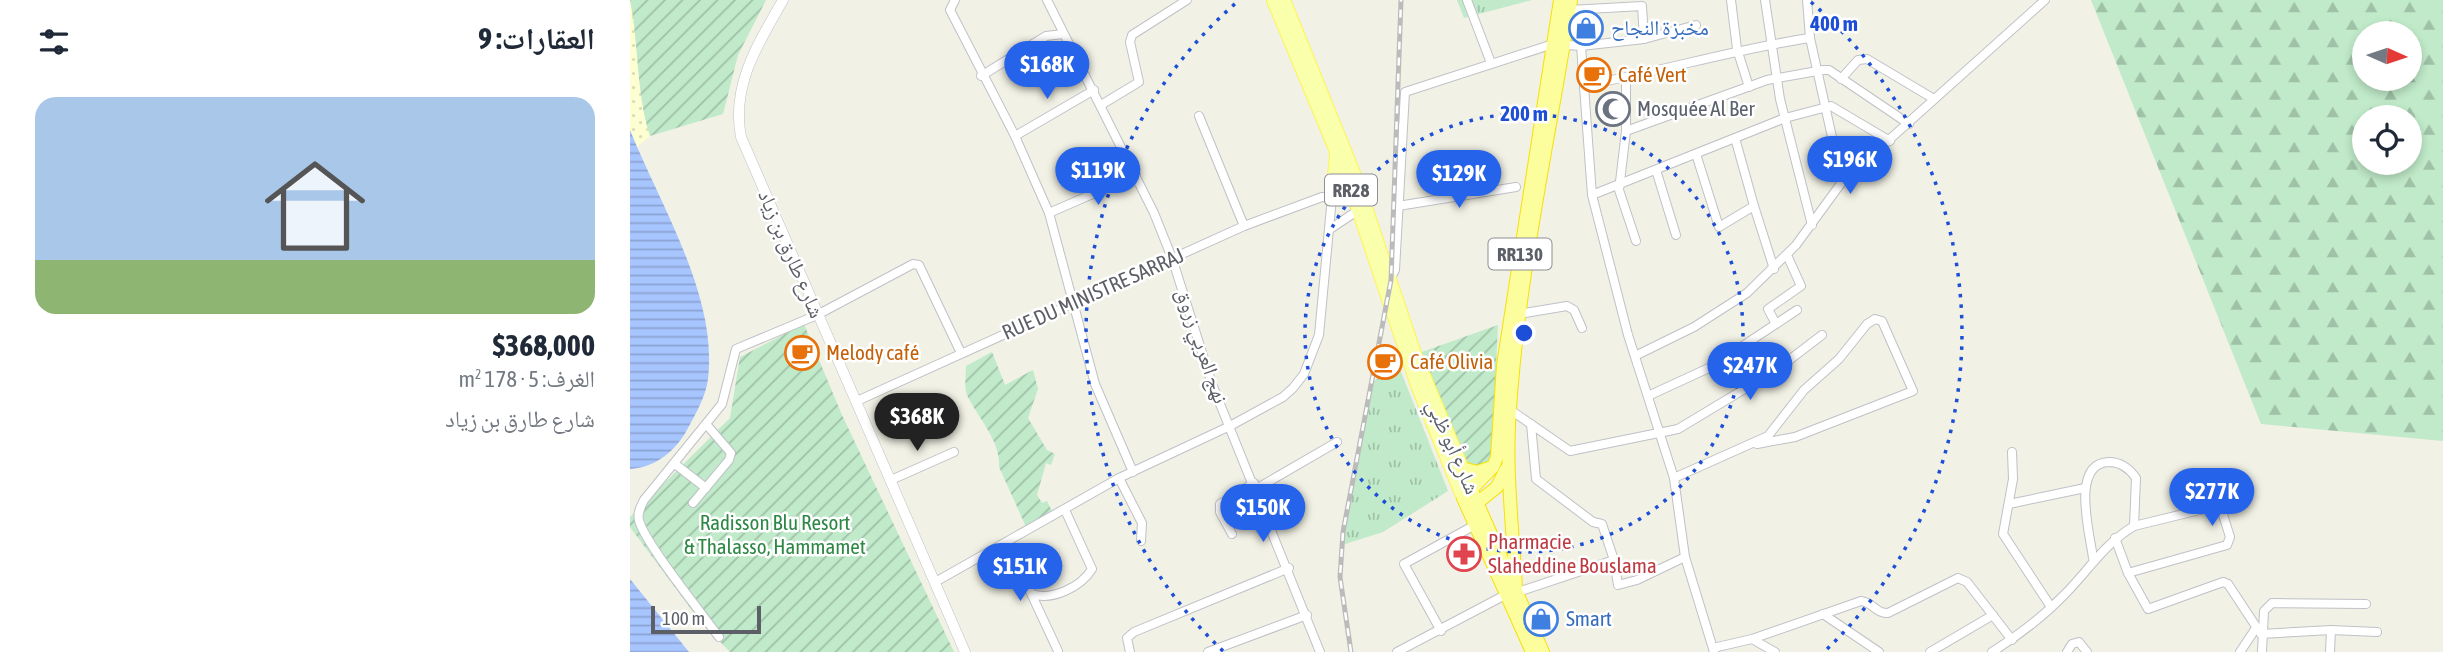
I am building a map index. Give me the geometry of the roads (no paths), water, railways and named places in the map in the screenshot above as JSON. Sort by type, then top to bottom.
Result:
[{"type":"highway","name":"RR130","points":[[1470,500],[1497,487],[1508,458],[1509,410],[1519,314],[1559,45],[1560,0]]},
{"type":"highway","name":"RR130","points":[[1493,467],[1498,446],[1503,365],[1559,45],[1571,5]]},
{"type":"highway","points":[[1508,458],[1514,591]]},
{"type":"highway","points":[[1462,468],[1477,472],[1493,467]]},
{"type":"highway","points":[[1470,500],[1493,467]]},
{"type":"highway","name":"شارع أبو ظبي","points":[[1470,500],[1475,525],[1514,591],[1532,652]]},
{"type":"highway","name":"شارع أبو ظبي","points":[[1470,500],[1543,652]]},
{"type":"main road","name":"شارع أبو ظبي","points":[[1277,1],[1336,151],[1360,202]]},
{"type":"main road","name":"شارع أبو ظبي","points":[[1277,1],[1360,202],[1425,406],[1470,500]]},
{"type":"main road","points":[[1332,197],[1336,151]]},
{"type":"main road","name":"شارع أبو ظبي","points":[[1387,284],[1462,468],[1470,500]]},
{"type":"street","name":"شارع طارق بن زياد","points":[[783,0],[748,66],[738,99],[738,121],[747,153],[937,581],[965,652]]},
{"type":"street","points":[[956,0],[950,10],[981,76],[1015,136],[1049,213],[1104,410],[1133,472]]},
{"type":"street","name":"نهج العربي زروق","points":[[1046,0],[1136,175],[1172,258],[1202,358],[1289,568],[1320,652]]},
{"type":"street","points":[[1101,105],[1139,82],[1130,42],[1132,35],[1187,0]]},
{"type":"street","points":[[1467,0],[1491,63]]},
{"type":"street","points":[[1731,0],[1737,49],[1749,87]]},
{"type":"street","points":[[1765,0],[1785,118],[1812,225]]},
{"type":"street","points":[[1807,0],[1816,71],[1842,183]]},
{"type":"street","points":[[1635,356],[1694,327],[1732,303],[1774,269],[1812,225],[1842,183],[2045,0]]},
{"type":"street","points":[[1571,5],[1642,6],[1644,38]]},
{"type":"street","points":[[1387,284],[1395,270],[1403,95],[1418,86],[1559,45],[1580,46],[1644,38],[1696,25]]},
{"type":"street","points":[[981,76],[1046,36],[1063,34]]},
{"type":"street","points":[[1585,85],[1626,78],[1737,49],[1810,38]]},
{"type":"street","points":[[1580,46],[1592,195],[1635,356],[1674,478],[1685,557],[1714,650],[1734,648],[1752,639],[1861,601],[1868,602],[1878,612],[1888,612],[1961,578],[2011,640]]},
{"type":"street","points":[[1841,79],[1858,60],[1867,59],[1934,99]]},
{"type":"street","points":[[1626,131],[1777,78],[1829,70],[1909,124]]},
{"type":"street","points":[[1626,78],[1626,131],[1619,184],[1636,241]]},
{"type":"street","points":[[1015,136],[1094,90]]},
{"type":"street","points":[[1592,195],[1785,118],[1824,108],[1837,108],[1890,141]]},
{"type":"street","points":[[1199,116],[1244,226]]},
{"type":"street","points":[[1735,138],[1774,269]]},
{"type":"street","points":[[1696,154],[1717,226],[1754,206]]},
{"type":"street","points":[[1656,170],[1676,235]]},
{"type":"street","points":[[1049,213],[1136,175]]},
{"type":"street","points":[[1398,206],[1516,187]]},
{"type":"street","name":"RUE DU MINISTRE SARRAJ","points":[[857,401],[1244,226],[1322,197],[1360,202]]},
{"type":"street","points":[[937,581],[1119,478],[1230,426],[1283,397],[1304,374],[1319,335],[1332,197]]},
{"type":"street","points":[[1331,229],[1360,202]]},
{"type":"street","points":[[1776,324],[1768,309],[1802,285],[1787,255]]},
{"type":"street","points":[[719,637],[639,522],[644,500],[676,464],[722,404],[736,349],[817,315],[888,275],[917,265],[961,354]]},
{"type":"street","points":[[1519,314],[1567,306],[1574,310],[1582,328]]},
{"type":"street","points":[[1648,396],[1712,367],[1797,310]]},
{"type":"street","points":[[1674,478],[1757,444],[1795,437],[1913,391],[1882,321],[1871,321],[1839,359],[1796,398],[1775,429],[1757,444]]},
{"type":"street","points":[[1509,410],[1570,451],[1660,435],[1678,429],[1759,381],[1822,335]]},
{"type":"street","points":[[693,503],[729,460],[731,453],[706,424]]},
{"type":"street","points":[[1531,424],[1536,479],[1593,522],[1602,524],[1614,560],[1618,585],[1685,557]]},
{"type":"street","points":[[1231,534],[1220,512],[1220,504],[1337,442]]},
{"type":"street","points":[[891,480],[954,452]]},
{"type":"street","points":[[2012,452],[2013,479],[2003,528],[2006,540],[2051,607]]},
{"type":"street","points":[[2093,558],[2085,488],[2091,470],[2097,465],[2106,462],[2125,466],[2136,478],[2134,526]]},
{"type":"street","points":[[676,464],[706,488]]},
{"type":"street","points":[[1119,478],[1142,523],[1141,541]]},
{"type":"street","points":[[2010,504],[2085,488]]},
{"type":"street","points":[[1992,652],[2051,607],[2093,558],[2115,538],[2134,526],[2218,504],[2222,508],[2230,541],[2227,545],[2128,573]]},
{"type":"street","points":[[1032,594],[1053,596],[1090,572],[1090,561],[1065,510]]},
{"type":"street","points":[[1441,631],[1404,564],[1475,525]]},
{"type":"street","points":[[2115,538],[2128,573],[2150,610],[2225,582],[2259,631]]},
{"type":"street","points":[[1007,542],[1058,651]]},
{"type":"street","points":[[1397,652],[1514,591],[1614,560]]},
{"type":"street","points":[[1130,652],[1126,638],[1134,632],[1289,568]]},
{"type":"street","points":[[2262,652],[2259,631],[2264,611],[2272,603],[2366,604]]},
{"type":"street","points":[[1823,614],[1879,652]]},
{"type":"street","points":[[1209,652],[1307,615]]},
{"type":"street","points":[[1930,652],[1993,615]]},
{"type":"street","points":[[2330,652],[2331,630]]},
{"type":"street","points":[[2240,652],[2259,631],[2377,632]]},
{"type":"street","points":[[1752,639],[1775,652]]},
{"type":"street","points":[[2067,652],[2072,644],[2079,642],[2087,652]]},
{"type":"water","points":[[630,130],[696,284],[709,348],[705,392],[678,444],[656,461],[630,469]]},
{"type":"water","points":[[630,579],[689,652],[630,652]]},
{"type":"railway","points":[[1351,652],[1340,577],[1343,532],[1391,280],[1401,0]]},
{"type":"place","name":"مخبزة النجاح","points":[[1586,28]]},
{"type":"place","name":"Café Vert","points":[[1594,75]]},
{"type":"place","name":"Mosquée Al Ber","points":[[1613,109]]},
{"type":"place","name":"Melody café","points":[[802,353]]},
{"type":"place","name":"Café Olivia","points":[[1385,362]]},
{"type":"place","name":"Pharmacie Slaheddine Bouslama","points":[[1464,554]]},
{"type":"place","name":"Smart","points":[[1541,619]]},
{"type":"park label","name":"Radisson Blu Resort & Thalasso, Hammamet","points":[[775,535]]}]
